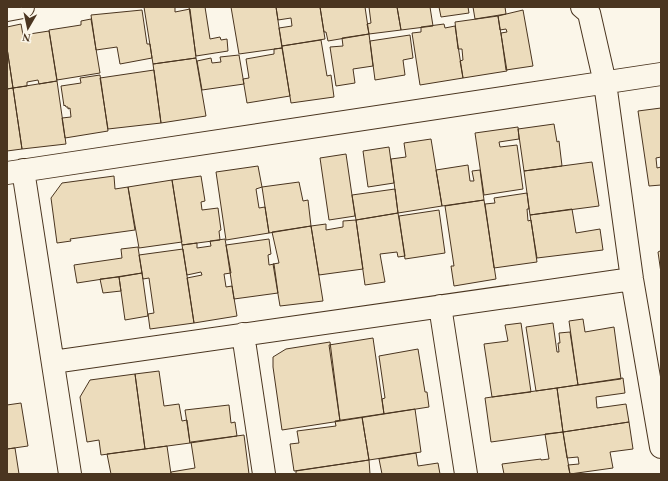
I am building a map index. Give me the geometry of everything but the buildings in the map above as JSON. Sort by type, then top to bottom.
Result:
[{"type":"street","points":[[7,10],[23,7]]},
{"type":"street","points":[[588,9],[605,82],[632,280],[661,447]]},
{"type":"street","points":[[70,474],[53,362],[15,172],[661,74]]},
{"type":"street","points":[[53,362],[632,280]]},
{"type":"street","points":[[440,306],[466,474]]},
{"type":"street","points":[[243,334],[264,474]]}]
